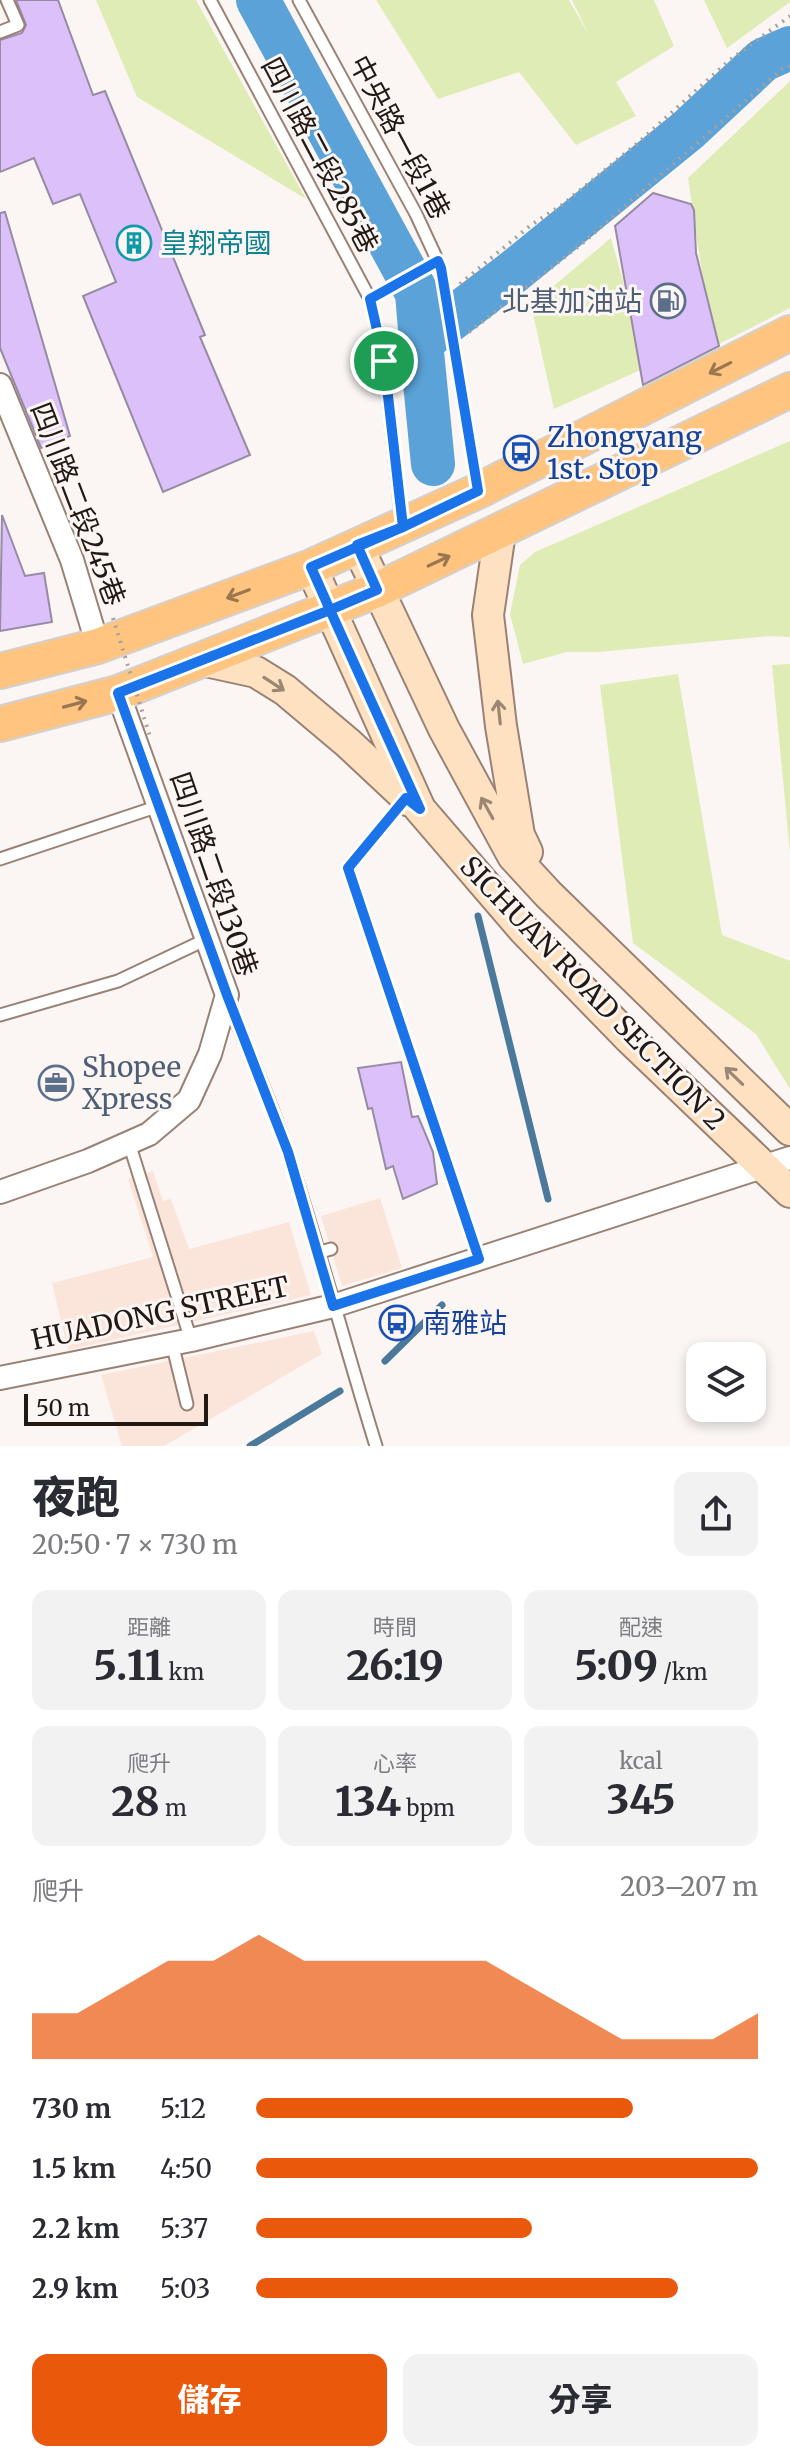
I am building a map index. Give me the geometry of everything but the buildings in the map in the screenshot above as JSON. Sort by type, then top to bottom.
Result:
[{"type":"main road","points":[[0,671],[105,632],[311,567],[478,491],[790,333]]},
{"type":"main road","points":[[0,724],[118,693],[330,610],[500,532],[790,390]]},
{"type":"main road","points":[[500,532],[488,615],[501,726],[519,835],[548,894]]},
{"type":"main road","name":"SICHUAN ROAD SECTION 2","points":[[357,545],[444,729],[513,856],[548,894],[790,1130]]},
{"type":"main road","name":"SICHUAN ROAD SECTION 2","points":[[311,567],[413,804],[524,930],[630,1039],[776,1162],[790,1192]]},
{"type":"main road","points":[[201,660],[256,672],[285,690],[413,804]]},
{"type":"street","name":"四川路二段245巷","points":[[0,385],[105,632]]},
{"type":"street","name":"四川路二段130巷","points":[[0,1192],[88,1161],[149,1134],[189,1100],[210,1054],[227,995],[118,693]]},
{"type":"street","name":"HUADONG STREET","points":[[0,1378],[181,1342],[333,1306],[776,1162]]},
{"type":"lane","points":[[0,32],[18,25],[7,0]]},
{"type":"lane","name":"四川路二段285巷","points":[[210,0],[372,298],[384,361],[403,527]]},
{"type":"lane","name":"中央路一段1巷","points":[[299,0],[416,214],[436,262],[446,298],[478,491]]},
{"type":"lane","points":[[372,298],[436,262]]},
{"type":"lane","points":[[413,804],[348,868],[479,1259]]},
{"type":"lane","points":[[0,859],[159,806]]},
{"type":"lane","points":[[0,1015],[118,981],[207,939]]},
{"type":"lane","points":[[227,995],[288,1152],[376,1446]]},
{"type":"lane","points":[[129,1143],[181,1342],[187,1404]]},
{"type":"lane","points":[[317,1253],[331,1249]]},
{"type":"path","points":[[446,298],[531,225],[562,205],[639,142],[730,60],[790,16]]},
{"type":"path","points":[[453,341],[585,241],[782,69],[790,66]]},
{"type":"path","points":[[105,632],[151,740]]},
{"type":"shaded area","points":[[153,1171],[163,1201],[171,1199],[189,1249],[289,1222],[311,1295],[68,1350],[52,1283],[153,1257],[128,1179]]},
{"type":"shaded area","points":[[380,1198],[402,1268],[342,1286],[321,1216]]},
{"type":"shaded area","points":[[314,1331],[322,1354],[164,1446],[122,1446],[101,1375]]},
{"type":"green space","points":[[96,0],[196,0],[306,199],[137,97]]},
{"type":"green space","points":[[376,0],[569,0],[589,35],[572,0],[654,0],[674,46],[616,82],[636,116],[576,145],[519,72],[438,99]]},
{"type":"green space","points":[[704,0],[790,0],[790,2],[727,48]]},
{"type":"green space","points":[[790,81],[790,308],[713,347],[688,178]]},
{"type":"green space","points":[[611,238],[647,367],[554,409],[531,305]]},
{"type":"green space","points":[[790,441],[790,637],[769,636],[599,652],[567,652],[523,664],[510,614],[520,565],[535,552]]},
{"type":"green space","points":[[790,664],[790,853],[772,665]]},
{"type":"green space","points":[[678,674],[722,935],[790,961],[790,1089],[756,1034],[633,943],[600,685]]},
{"type":"waterway","points":[[258,0],[417,293],[421,342]]},
{"type":"waterway","points":[[433,464],[421,342],[512,273],[688,130],[763,60],[790,48]]},
{"type":"waterway","points":[[478,916],[548,1199]]},
{"type":"waterway","points":[[385,1361],[442,1305]]},
{"type":"waterway","points":[[250,1446],[340,1391]]},
{"type":"place","name":"皇翔帝國","points":[[134,243]]},
{"type":"place","name":"北基加油站","points":[[668,301]]},
{"type":"place","name":"Zhongyang 1st. Stop","points":[[521,453]]},
{"type":"place","name":"Shopee Xpress","points":[[56,1083]]},
{"type":"place","name":"南雅站","points":[[397,1323]]},
{"type":"route","points":[[384,361],[370,299],[438,261],[478,491],[403,527],[357,545],[377,590],[330,610],[420,809],[406,798],[348,868],[479,1259],[333,1306],[288,1152],[227,995],[118,693],[330,610],[311,567],[357,545],[403,527],[384,361]]}]
